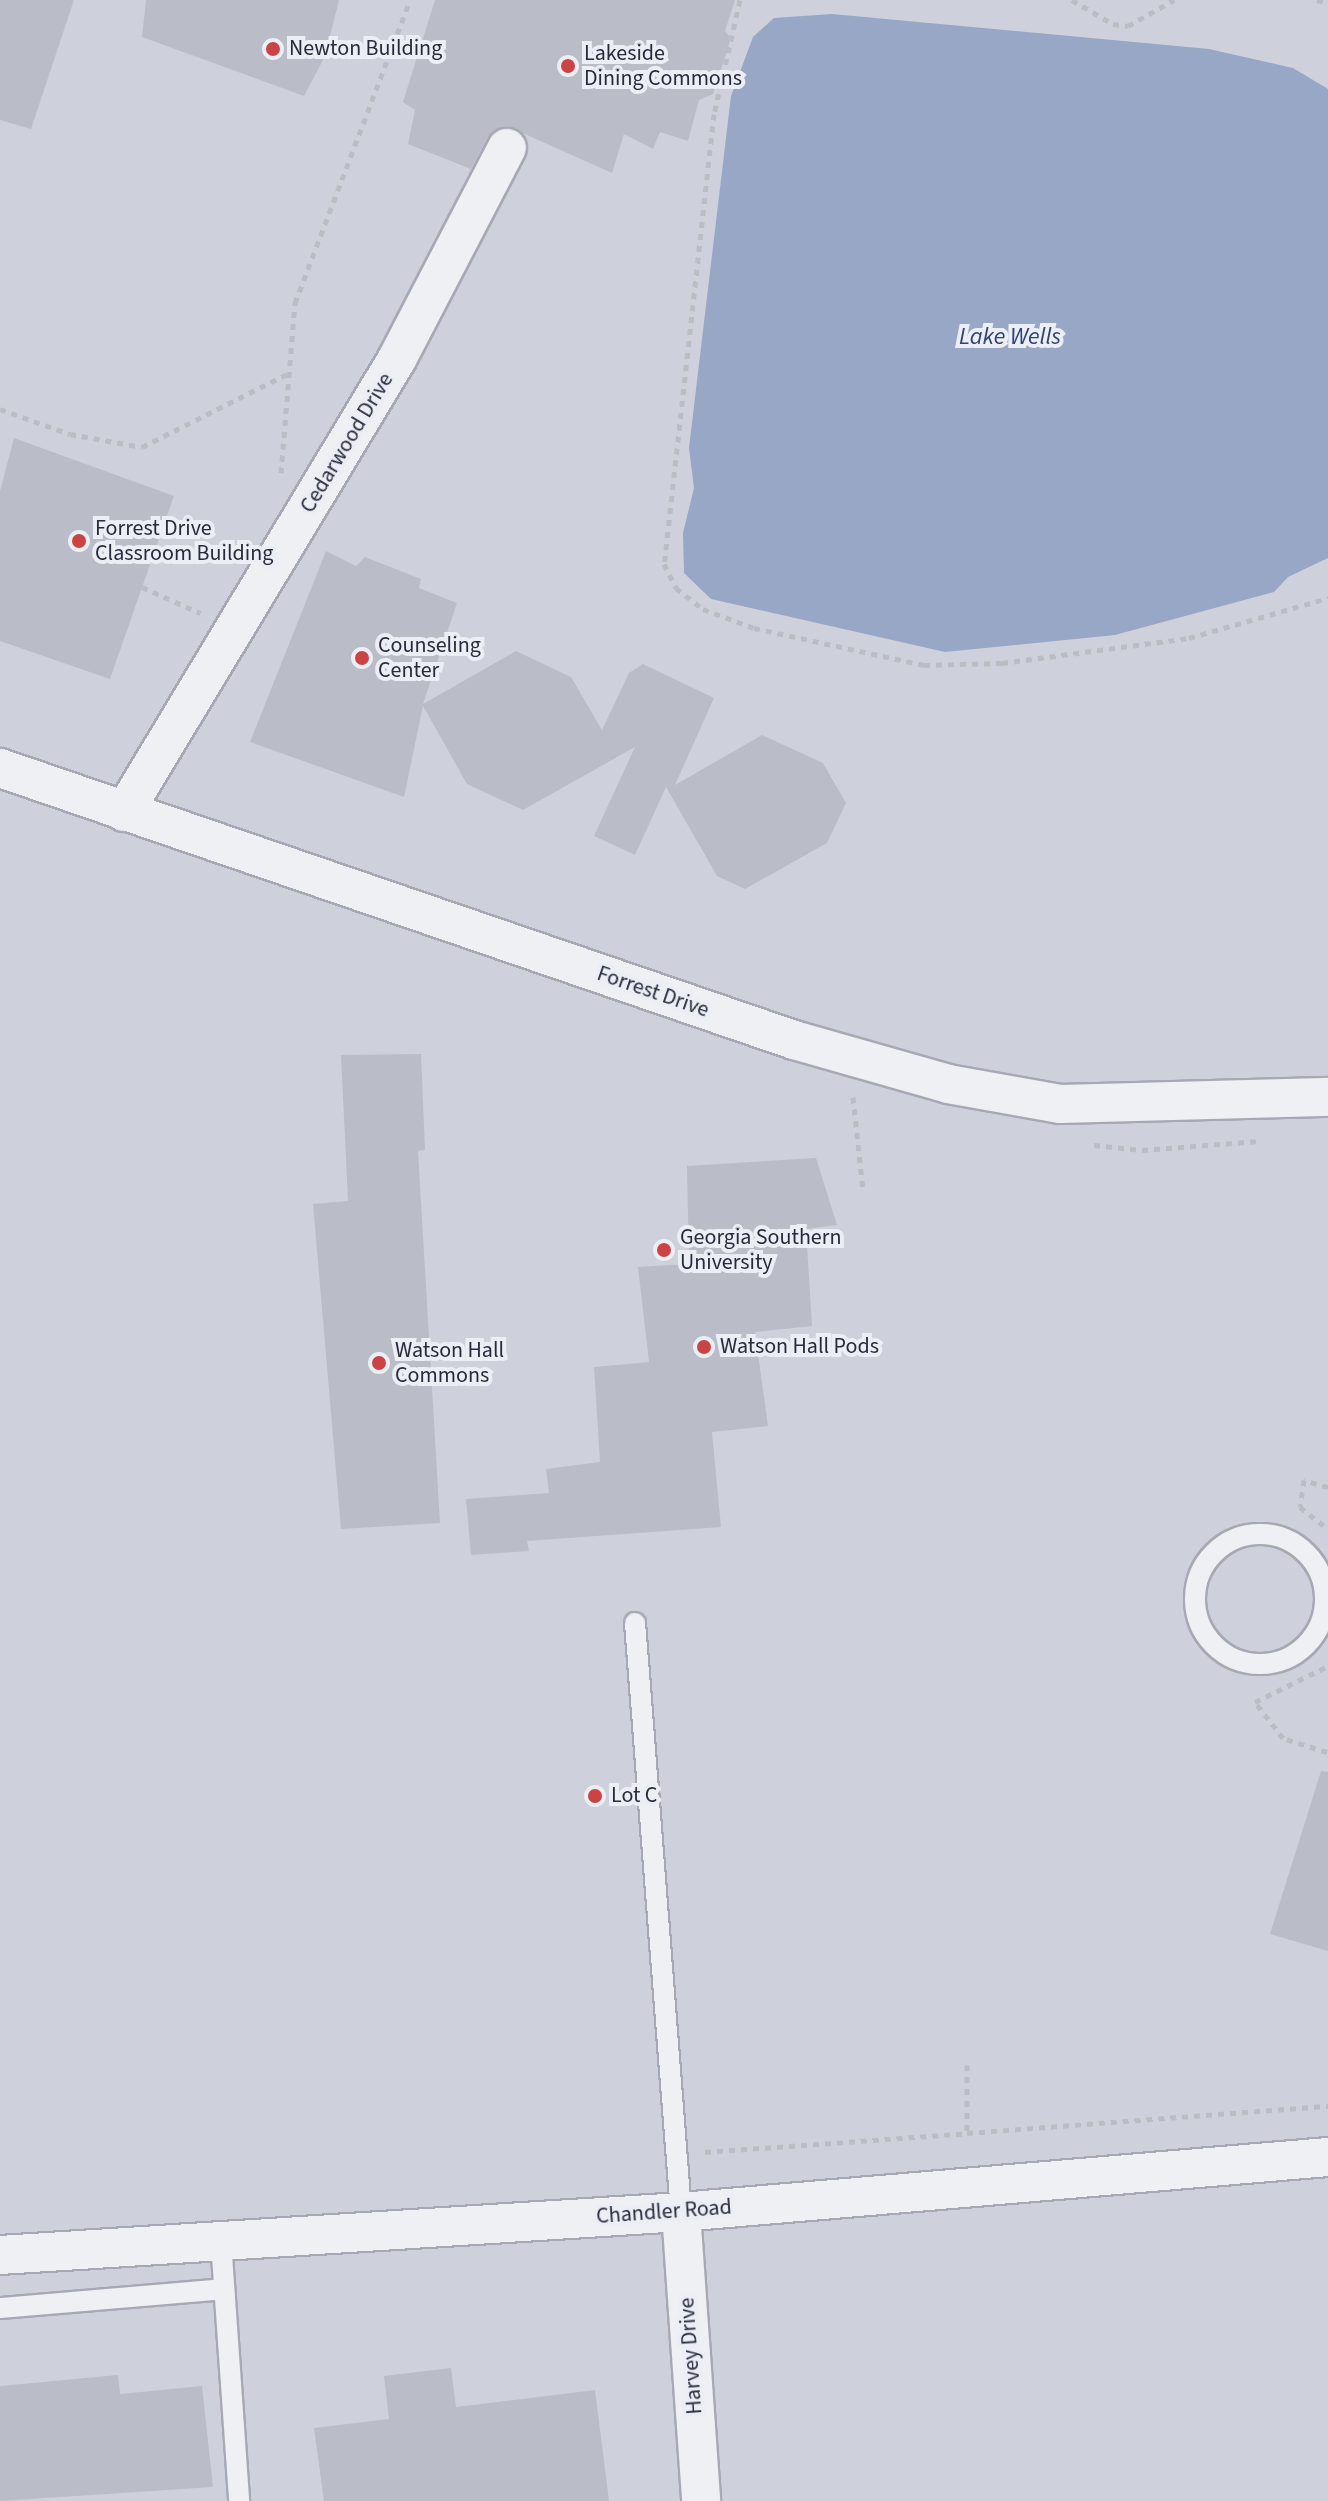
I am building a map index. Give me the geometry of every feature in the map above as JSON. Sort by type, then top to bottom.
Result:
[{"type":"street","name":"Cedarwood Drive","points":[[124,812],[397,359],[507,148]]},
{"type":"street","name":"Forrest Drive","points":[[0,768],[794,1040],[948,1084],[1060,1104],[1328,1097]]},
{"type":"street","name":"Chandler Road","points":[[0,2255],[681,2212],[1328,2157]]},
{"type":"street","name":"Harvey Drive","points":[[681,2212],[701,2501]]},
{"type":"lane","points":[[1256,1533],[1281,1536],[1304,1549],[1319,1570],[1326,1595],[1323,1620],[1310,1643],[1289,1658],[1264,1665],[1238,1661],[1216,1648],[1200,1627],[1197,1577],[1210,1555],[1231,1539],[1256,1533]]},
{"type":"lane","points":[[635,1623],[681,2212]]},
{"type":"lane","points":[[221,2241],[239,2501]]},
{"type":"lane","points":[[0,2308],[224,2289]]},
{"type":"path","points":[[280,480],[289,425],[287,374],[295,303],[410,0]]},
{"type":"path","points":[[740,0],[714,114],[664,564],[676,588],[703,609],[754,628],[924,665],[1002,663],[1189,638],[1328,598]]},
{"type":"path","points":[[1072,0],[1113,24],[1128,26],[1174,0]]},
{"type":"path","points":[[1317,0],[1328,3]]},
{"type":"path","points":[[0,409],[70,434],[142,447],[287,374]]},
{"type":"path","points":[[142,587],[200,613],[209,602]]},
{"type":"path","points":[[1328,1487],[1304,1480],[1300,1507],[1328,1529]]},
{"type":"path","points":[[1327,1752],[1283,1738],[1255,1702],[1328,1666]]},
{"type":"path","points":[[967,2065],[967,2133]]},
{"type":"path","points":[[692,2153],[1328,2106]]},
{"type":"shaded area","name":"Georgia Southern University","points":[[0,0],[1328,0],[1328,2501],[0,2501]]},
{"type":"water","name":"Lake Wells","points":[[832,14],[1209,49],[1293,68],[1328,89],[1328,558],[1288,577],[1274,592],[1115,635],[945,652],[711,599],[684,573],[683,533],[694,488],[689,448],[731,96],[753,37],[774,18]]},
{"type":"building","points":[[0,0],[74,0],[31,129],[0,120]]},
{"type":"building","name":"Newton Building","points":[[146,0],[339,0],[325,56],[304,96],[142,37]]},
{"type":"building","name":"Lakeside Dining Commons","points":[[435,0],[735,0],[725,31],[731,38],[713,94],[699,100],[688,141],[660,132],[653,149],[624,134],[612,173],[507,126],[488,137],[471,169],[408,144],[415,110],[403,102]]},
{"type":"building","name":"Forrest Drive Classroom Building","points":[[14,438],[174,496],[110,679],[0,641],[0,491]]},
{"type":"building","points":[[326,551],[356,566],[365,557],[421,579],[419,588],[457,603],[423,704],[516,651],[571,677],[602,730],[629,673],[643,664],[714,698],[675,785],[762,735],[823,763],[846,803],[827,843],[745,889],[717,876],[666,787],[635,855],[594,836],[635,747],[523,810],[467,784],[423,706],[404,797],[250,742]]},
{"type":"building","name":"Watson Hall Commons","points":[[421,1054],[425,1150],[418,1151],[440,1523],[341,1529],[313,1204],[348,1201],[341,1055]]},
{"type":"building","name":"Watson Hall Pods","points":[[816,1158],[837,1225],[806,1229],[812,1326],[755,1332],[768,1426],[712,1432],[721,1527],[527,1541],[529,1551],[471,1555],[466,1499],[549,1493],[546,1469],[600,1462],[594,1367],[649,1362],[638,1267],[689,1264],[687,1166]]},
{"type":"building","points":[[1321,1771],[1328,1772],[1328,1951],[1270,1934]]},
{"type":"building","points":[[451,2368],[456,2407],[595,2390],[609,2501],[324,2501],[314,2428],[389,2419],[384,2376]]},
{"type":"building","points":[[118,2375],[120,2394],[202,2386],[213,2487],[0,2501],[0,2386]]},
{"type":"place","name":"Newton Building","points":[[273,49]]},
{"type":"place","name":"Lakeside Dining Commons","points":[[568,66]]},
{"type":"place","name":"Forrest Drive Classroom Building","points":[[79,541]]},
{"type":"place","name":"Counseling Center","points":[[362,658]]},
{"type":"place","name":"Georgia Southern University","points":[[664,1250]]},
{"type":"place","name":"Watson Hall Pods","points":[[704,1347]]},
{"type":"place","name":"Watson Hall Commons","points":[[379,1363]]},
{"type":"place","name":"Lot C","points":[[595,1796]]}]
